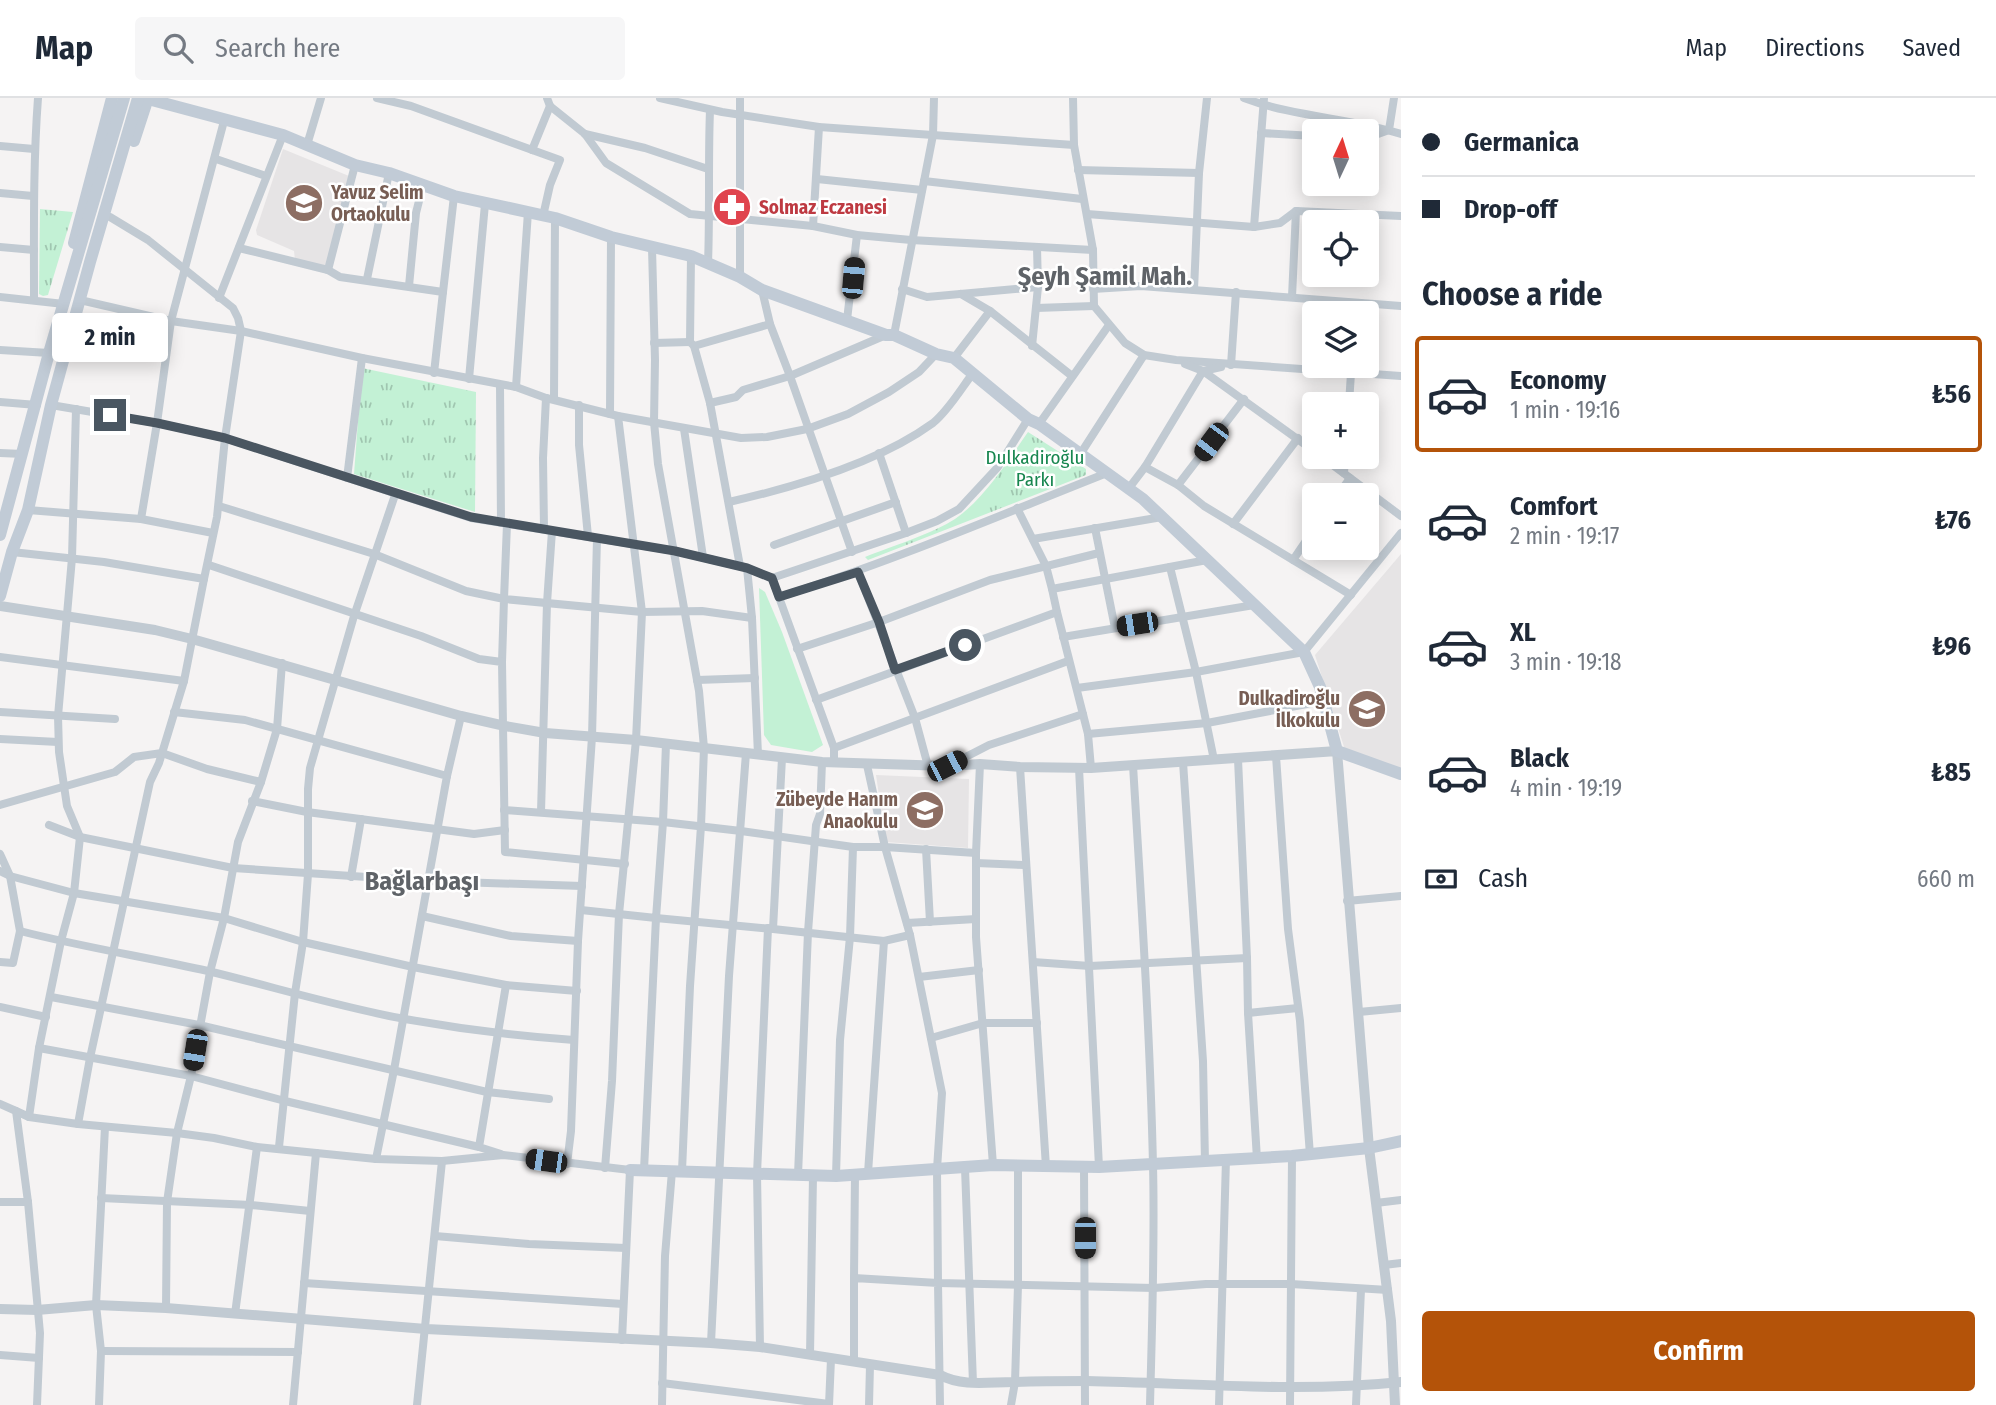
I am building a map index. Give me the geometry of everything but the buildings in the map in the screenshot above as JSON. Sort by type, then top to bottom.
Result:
[{"type":"main road","points":[[76,262],[73,245],[77,226],[111,98]]},
{"type":"main road","points":[[0,535],[4,505],[23,454],[49,353],[124,98]]},
{"type":"main road","points":[[145,98],[284,135],[355,165],[389,173],[454,196],[549,217],[611,237],[691,256],[740,277],[762,290],[936,354],[954,358],[1034,422],[1129,488],[1304,652],[1320,687],[1337,751],[1401,775]]},
{"type":"main road","points":[[90,262],[102,243],[145,98]]},
{"type":"main road","points":[[0,596],[12,552],[28,510],[51,405],[90,262],[145,98]]},
{"type":"main road","points":[[637,1170],[836,1175],[993,1165],[1153,1165],[1310,1155],[1401,1141]]},
{"type":"street","points":[[34,299],[33,196],[38,98]]},
{"type":"street","points":[[307,145],[321,98]]},
{"type":"street","points":[[377,98],[411,106],[560,160],[550,185],[549,217],[550,399],[543,458],[548,530],[541,812]]},
{"type":"street","points":[[660,98],[710,110],[819,127],[1074,145]]},
{"type":"street","points":[[740,98],[740,277]]},
{"type":"street","points":[[710,403],[736,397],[743,390],[790,376],[890,335],[933,135],[934,98]]},
{"type":"street","points":[[1073,98],[1074,145],[1093,250],[1094,306],[1109,325],[1125,343],[1144,355],[1302,370]]},
{"type":"street","points":[[1194,290],[1199,173],[1207,98]]},
{"type":"street","points":[[1244,98],[1401,134]]},
{"type":"street","points":[[1389,130],[1394,98]]},
{"type":"street","points":[[532,150],[549,102],[585,134],[606,163],[690,214],[813,226],[857,235],[911,240],[1093,250]]},
{"type":"street","points":[[1254,227],[1264,102]]},
{"type":"street","points":[[708,263],[710,110]]},
{"type":"street","points":[[141,519],[171,321],[225,121]]},
{"type":"street","points":[[813,226],[819,127]]},
{"type":"street","points":[[1379,134],[1389,130]]},
{"type":"street","points":[[1261,133],[1302,135]]},
{"type":"street","points":[[585,134],[645,148],[708,169]]},
{"type":"street","points":[[219,298],[284,135]]},
{"type":"street","points":[[0,146],[34,149]]},
{"type":"street","points":[[216,159],[266,176]]},
{"type":"street","points":[[328,270],[355,165]]},
{"type":"street","points":[[1078,170],[1199,173]]},
{"type":"street","points":[[367,279],[389,173]]},
{"type":"street","points":[[817,179],[1083,199]]},
{"type":"street","points":[[409,286],[416,212],[423,185]]},
{"type":"street","points":[[0,192],[33,196]]},
{"type":"street","points":[[434,373],[454,196]]},
{"type":"street","points":[[469,379],[485,204]]},
{"type":"street","points":[[1292,297],[1296,211]]},
{"type":"street","points":[[1087,214],[1254,227],[1280,223],[1296,211],[1401,216]]},
{"type":"street","points":[[516,387],[528,212]]},
{"type":"street","points":[[78,1124],[150,782],[162,753],[184,681],[209,565],[241,331],[233,308],[148,240],[110,217]]},
{"type":"street","points":[[847,320],[857,235]]},
{"type":"street","points":[[605,1168],[612,1081],[619,914],[636,740],[642,612],[635,544],[614,415],[611,237]]},
{"type":"street","points":[[0,247],[34,250]]},
{"type":"street","points":[[1032,346],[1038,286],[1037,247]]},
{"type":"street","points":[[239,248],[328,270],[340,276],[443,292]]},
{"type":"street","points":[[652,248],[654,422],[658,464],[697,680],[704,748],[677,1171],[665,1256],[662,1405]]},
{"type":"street","points":[[691,256],[692,344],[710,403],[752,618],[758,755]]},
{"type":"street","points":[[902,289],[927,297],[1038,286]]},
{"type":"street","points":[[1093,289],[1141,286],[1401,306]]},
{"type":"street","points":[[762,290],[770,324],[852,552]]},
{"type":"street","points":[[1231,365],[1236,292]]},
{"type":"street","points":[[961,294],[990,311],[1072,376]]},
{"type":"street","points":[[0,297],[64,304]]},
{"type":"street","points":[[80,300],[171,321],[241,331],[434,373],[516,387],[550,399],[614,415],[716,435],[767,437],[807,429],[848,414],[919,372],[936,354]]},
{"type":"street","points":[[1036,308],[1094,306]]},
{"type":"street","points":[[954,358],[990,311]]},
{"type":"street","points":[[654,343],[692,344],[770,324]]},
{"type":"street","points":[[51,405],[225,438],[395,495],[471,517],[675,551],[743,567],[772,578],[906,533],[959,509],[999,467],[1109,325]]},
{"type":"street","points":[[0,350],[49,353]]},
{"type":"street","points":[[1081,453],[1144,355]]},
{"type":"street","points":[[347,478],[362,358]]},
{"type":"street","points":[[1176,360],[1203,371],[1302,441]]},
{"type":"street","points":[[1129,488],[1145,467],[1203,371],[1231,365]]},
{"type":"street","points":[[729,502],[779,490],[824,475],[896,446],[935,422],[973,373]]},
{"type":"street","points":[[1379,375],[1401,376]]},
{"type":"street","points":[[500,385],[504,524],[502,662],[505,852],[625,864]]},
{"type":"street","points":[[1178,485],[1244,399]]},
{"type":"street","points":[[0,402],[37,405]]},
{"type":"street","points":[[567,1164],[571,1131],[578,941],[593,737],[592,537],[579,445],[579,405]]},
{"type":"street","points":[[29,1117],[39,1048],[74,893],[80,837],[67,806],[58,742],[72,558],[76,409]]},
{"type":"street","points":[[684,429],[702,557]]},
{"type":"street","points":[[1233,524],[1298,438]]},
{"type":"street","points":[[0,453],[23,454]]},
{"type":"street","points":[[878,453],[906,533]]},
{"type":"street","points":[[1145,467],[1178,485],[1203,506],[1351,595]]},
{"type":"street","points":[[1339,469],[1401,516]]},
{"type":"street","points":[[1343,483],[1346,469]]},
{"type":"street","points":[[779,597],[858,572],[1107,472]]},
{"type":"street","points":[[279,1147],[303,942],[308,874],[307,812],[310,768],[354,616],[395,495]]},
{"type":"street","points":[[774,545],[895,502]]},
{"type":"street","points":[[219,506],[374,554],[466,591],[503,600],[642,612],[685,610],[752,618]]},
{"type":"street","points":[[1017,508],[1046,566],[1088,734],[1085,768],[1090,967],[1099,1167]]},
{"type":"street","points":[[28,510],[141,519],[213,533]]},
{"type":"street","points":[[1033,539],[1162,517]]},
{"type":"street","points":[[1095,528],[1115,628]]},
{"type":"street","points":[[1077,688],[1196,672],[1304,652],[1401,533]]},
{"type":"street","points":[[1293,560],[1302,547]]},
{"type":"street","points":[[12,552],[72,558],[204,579]]},
{"type":"street","points":[[797,649],[879,622],[990,580],[1099,553]]},
{"type":"street","points":[[1052,589],[1207,560]]},
{"type":"street","points":[[209,565],[354,616],[421,636],[478,659],[502,662]]},
{"type":"street","points":[[1170,567],[1214,760]]},
{"type":"street","points":[[858,572],[915,718],[929,766]]},
{"type":"street","points":[[772,578],[834,748],[828,763],[816,825],[808,932],[798,1175]]},
{"type":"street","points":[[1063,637],[1254,605]]},
{"type":"street","points":[[0,606],[156,630],[282,663],[461,716],[545,733],[867,765],[980,764],[1085,768],[1337,751],[1369,1148],[1384,1265],[1396,1320],[1398,1382],[1395,1405]]},
{"type":"street","points":[[816,700],[1057,612]]},
{"type":"street","points":[[0,657],[184,681]]},
{"type":"street","points":[[834,748],[1068,661]]},
{"type":"street","points":[[166,1308],[167,1202],[177,1133],[191,1076],[210,972],[224,918],[237,842],[261,782],[277,729],[282,663]]},
{"type":"street","points":[[697,680],[755,678]]},
{"type":"street","points":[[1088,734],[1207,723],[1323,701]]},
{"type":"street","points":[[0,712],[115,719]]},
{"type":"street","points":[[174,712],[245,720],[447,776]]},
{"type":"street","points":[[947,766],[989,745],[1083,714]]},
{"type":"street","points":[[376,1159],[436,830],[461,716]]},
{"type":"street","points":[[0,739],[58,742]]},
{"type":"street","points":[[622,1340],[625,1248],[637,1170],[663,822],[666,744]]},
{"type":"street","points":[[0,806],[115,772],[134,757],[162,753],[207,769],[261,782]]},
{"type":"street","points":[[711,1343],[732,925],[746,753]]},
{"type":"street","points":[[1276,756],[1288,929],[1298,1008],[1310,1155]]},
{"type":"street","points":[[760,1347],[757,1174],[782,758]]},
{"type":"street","points":[[1238,759],[1257,1158]]},
{"type":"street","points":[[1183,762],[1198,961],[1205,1162]]},
{"type":"street","points":[[980,764],[976,919],[993,1165]]},
{"type":"street","points":[[867,765],[885,847],[910,934],[942,1093],[937,1169],[940,1405]]},
{"type":"street","points":[[1133,765],[1153,1165],[1154,1288],[1150,1405]]},
{"type":"street","points":[[1020,767],[1024,865],[1046,1167]]},
{"type":"street","points":[[252,801],[307,812],[436,830],[474,834],[505,830]]},
{"type":"street","points":[[504,810],[663,822],[853,848],[885,847],[976,853]]},
{"type":"street","points":[[351,877],[361,819]]},
{"type":"street","points":[[49,825],[80,837],[233,868],[351,877],[582,886]]},
{"type":"street","points":[[836,1175],[840,1040],[850,937],[853,848]]},
{"type":"street","points":[[926,849],[930,922]]},
{"type":"street","points":[[0,854],[10,876],[20,931],[13,963],[0,962]]},
{"type":"street","points":[[976,863],[1024,865]]},
{"type":"street","points":[[0,871],[74,893],[224,918],[303,942],[413,967],[506,985],[577,991]]},
{"type":"street","points":[[1347,901],[1401,896]]},
{"type":"street","points":[[580,910],[884,940],[910,934]]},
{"type":"street","points":[[422,916],[511,936],[578,941]]},
{"type":"street","points":[[907,923],[976,919]]},
{"type":"street","points":[[20,931],[61,942],[113,950],[210,972],[403,1018],[498,1034],[574,1040]]},
{"type":"street","points":[[854,1362],[854,1278],[884,940]]},
{"type":"street","points":[[1033,962],[1090,967],[1247,958]]},
{"type":"street","points":[[919,977],[979,970]]},
{"type":"street","points":[[479,1146],[506,985]]},
{"type":"street","points":[[51,997],[199,1025],[487,1091],[549,1099]]},
{"type":"street","points":[[0,1007],[46,1017]]},
{"type":"street","points":[[1248,1013],[1298,1008]]},
{"type":"street","points":[[1359,1012],[1401,1008]]},
{"type":"street","points":[[931,1038],[983,1023],[1037,1023]]},
{"type":"street","points":[[39,1048],[191,1076],[383,1125],[479,1146],[503,1155],[637,1170]]},
{"type":"street","points":[[0,1104],[29,1117],[177,1133],[257,1147],[279,1147],[316,1153],[376,1159],[442,1161],[503,1155]]},
{"type":"street","points":[[16,1111],[28,1202],[37,1310],[40,1358],[37,1405]]},
{"type":"street","points":[[99,1405],[100,1351],[96,1305],[105,1127]]},
{"type":"street","points":[[235,1314],[257,1147]]},
{"type":"street","points":[[293,1405],[316,1153]]},
{"type":"street","points":[[1290,1405],[1292,1156]]},
{"type":"street","points":[[1219,1405],[1226,1159]]},
{"type":"street","points":[[417,1405],[442,1161]]},
{"type":"street","points":[[1011,1405],[1015,1382],[1018,1285],[1018,1166]]},
{"type":"street","points":[[1084,1167],[1087,1381],[1085,1405]]},
{"type":"street","points":[[965,1168],[973,1383]]},
{"type":"street","points":[[810,1355],[813,1175]]},
{"type":"street","points":[[101,1199],[251,1205],[310,1211]]},
{"type":"street","points":[[1376,1203],[1401,1200]]},
{"type":"street","points":[[0,1202],[28,1202]]},
{"type":"street","points":[[435,1236],[625,1248]]},
{"type":"street","points":[[1384,1265],[1401,1263]]},
{"type":"street","points":[[854,1278],[971,1285],[1154,1288],[1290,1284],[1388,1290]]},
{"type":"street","points":[[304,1283],[623,1304]]},
{"type":"street","points":[[1356,1405],[1361,1289]]},
{"type":"street","points":[[0,1309],[37,1310],[96,1305],[166,1308],[426,1329],[711,1343],[760,1347],[940,1375],[953,1381],[973,1383],[1087,1381],[1219,1387],[1291,1387],[1398,1382]]},
{"type":"street","points":[[100,1351],[298,1352]]},
{"type":"street","points":[[0,1355],[40,1358]]},
{"type":"street","points":[[662,1382],[829,1405],[831,1359]]},
{"type":"street","points":[[869,1405],[870,1365]]},
{"type":"shaded area","name":"Yavuz Selim Ortaokulu","points":[[283,149],[349,176],[327,268],[295,260],[294,251],[257,235],[256,230]]},
{"type":"shaded area","name":"Dulkadiroğlu İlkokulu","points":[[1401,554],[1401,769],[1345,750],[1315,655]]},
{"type":"shaded area","name":"Zübeyde Hanım Anaokulu","points":[[876,775],[969,779],[968,848],[886,842]]},
{"type":"green space","points":[[40,209],[73,212],[48,295],[43,296],[39,294]]},
{"type":"green space","points":[[362,368],[476,392],[475,512],[354,474]]},
{"type":"green space","name":"Dulkadiroğlu Parkı","points":[[1028,432],[1086,469],[1086,475],[868,560],[865,557],[924,535],[955,519],[986,490]]},
{"type":"green space","points":[[759,588],[765,592],[782,632],[823,745],[812,752],[771,745],[764,735]]},
{"type":"place","name":"Yavuz Selim Ortaokulu","points":[[304,203]]},
{"type":"place","name":"Solmaz Eczanesi","points":[[732,207]]},
{"type":"place","name":"Dulkadiroğlu İlkokulu","points":[[1367,709]]},
{"type":"place","name":"Zübeyde Hanım Anaokulu","points":[[925,810]]},
{"type":"district","name":"Şeyh Şamil Mah.","points":[[1105,276]]},
{"type":"district","name":"Bağlarbaşı","points":[[422,881]]},
{"type":"route","points":[[110,415],[225,438],[395,495],[471,517],[675,551],[747,568],[772,578],[779,597],[858,572],[895,670],[965,645]]}]
